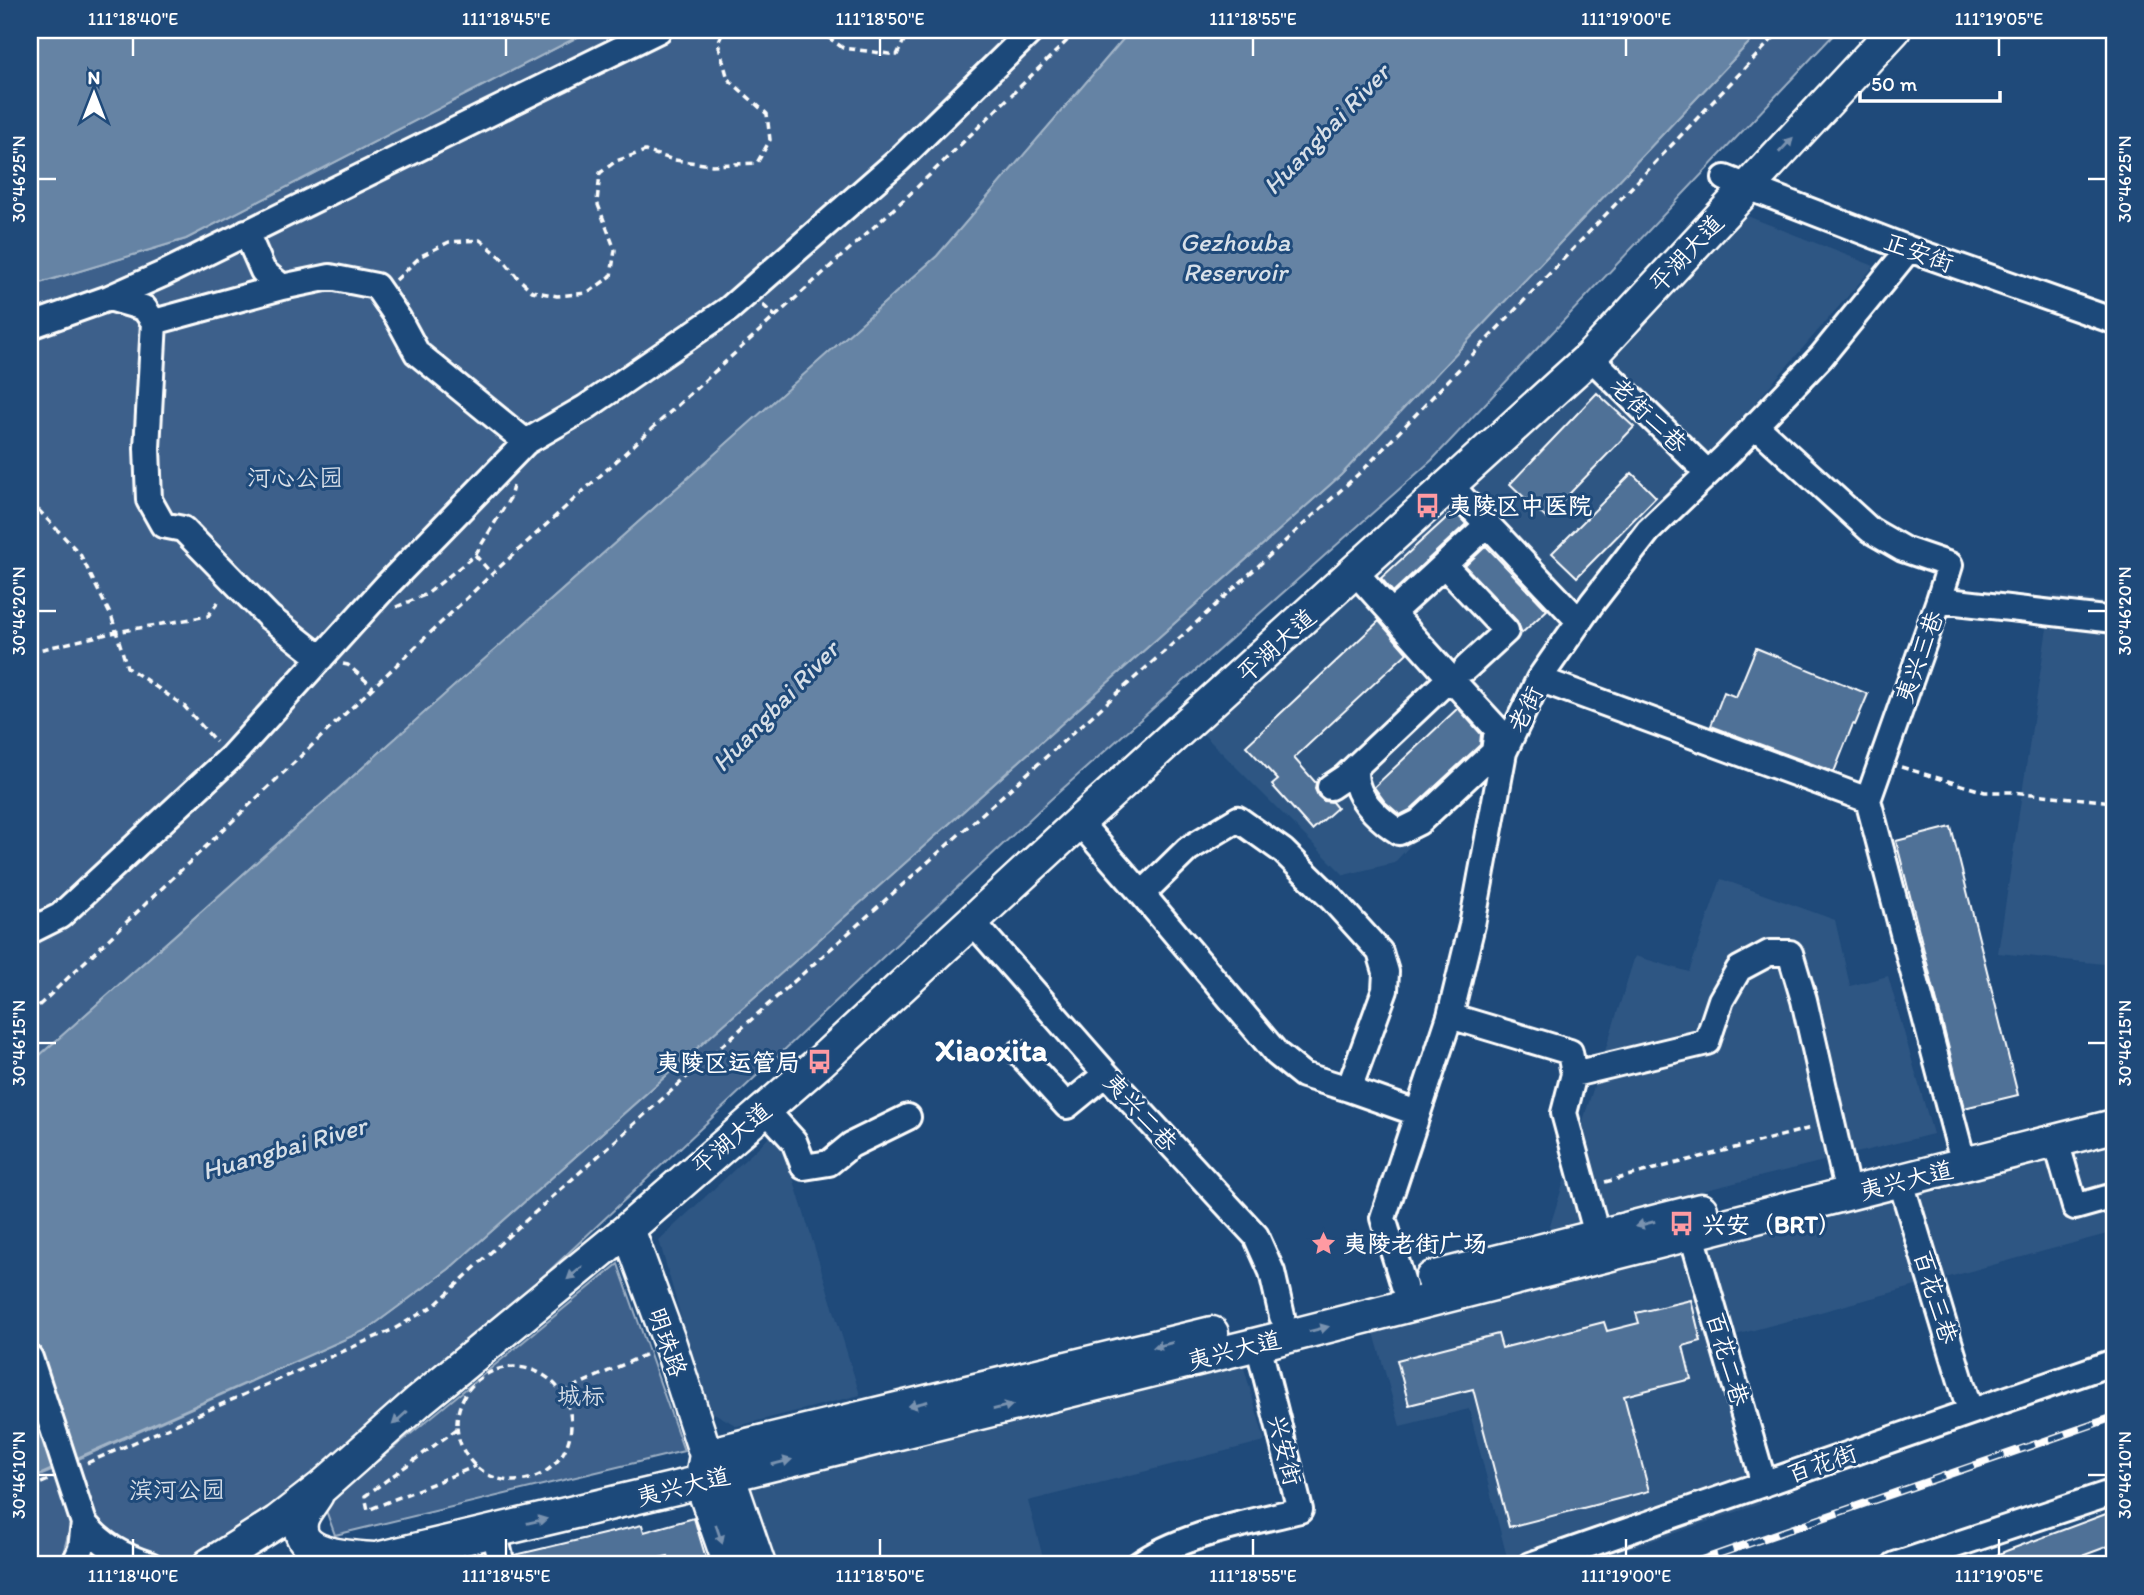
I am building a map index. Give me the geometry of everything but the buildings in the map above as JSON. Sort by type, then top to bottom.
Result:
[{"type":"main road","name":"平湖大道","points":[[209,1565],[277,1522],[322,1487],[420,1400],[628,1229],[820,1062],[1079,822],[1356,573],[1590,357],[1867,30]]},
{"type":"main road","name":"平湖大道","points":[[628,1229],[653,1194],[1374,532],[1579,340],[1894,30]]},
{"type":"main road","name":"夷兴大道","points":[[322,1487],[300,1524],[302,1536],[311,1547],[362,1562],[494,1531],[1282,1316],[1597,1235],[1844,1176],[2114,1103]]},
{"type":"main road","name":"夷兴大道","points":[[712,1471],[1258,1344],[2114,1126]]},
{"type":"main road","name":"明珠路","points":[[628,1229],[712,1471],[730,1565]]},
{"type":"main road","name":"明珠路","points":[[712,1471],[759,1565]]},
{"type":"street","points":[[30,326],[109,298],[659,30]]},
{"type":"street","points":[[30,931],[60,916],[230,758],[387,585],[526,442],[585,408],[729,309],[899,160],[1025,32]]},
{"type":"street","name":"正安街","points":[[1736,183],[1909,249],[2114,321]]},
{"type":"street","points":[[246,232],[263,271],[282,287]]},
{"type":"street","name":"老街","points":[[1404,1286],[1383,1218],[1450,1016],[1472,925],[1504,752],[1539,679],[1579,621],[1648,531],[1821,357],[1909,249]]},
{"type":"street","points":[[154,322],[282,287],[330,277],[376,286],[417,354],[526,442]]},
{"type":"street","points":[[109,298],[144,308],[154,322],[146,448],[149,500],[163,525],[183,529],[269,617],[321,659]]},
{"type":"street","name":"老街二巷","points":[[1590,357],[1708,473]]},
{"type":"street","points":[[1755,425],[1870,530],[1903,549],[1950,565],[1939,600]]},
{"type":"street","points":[[1450,485],[1579,621]]},
{"type":"street","points":[[1392,613],[1488,524]]},
{"type":"street","points":[[1330,787],[1355,768],[1506,631],[1444,565]]},
{"type":"street","points":[[1355,768],[1357,786],[1364,799],[1384,822],[1399,832],[1419,822],[1494,752],[1497,729],[1458,673],[1392,613],[1356,573]]},
{"type":"street","name":"夷兴三巷","points":[[1868,800],[1939,600],[2114,620]]},
{"type":"street","points":[[1539,679],[1868,800],[1959,1146]]},
{"type":"street","points":[[1142,894],[1188,849],[1238,819],[1283,851],[1380,952],[1386,972],[1385,990],[1349,1088]]},
{"type":"street","points":[[1079,822],[1277,1054],[1303,1074],[1417,1113]]},
{"type":"street","name":"夷兴二巷","points":[[972,921],[1106,1074],[1256,1236],[1272,1272],[1282,1316]]},
{"type":"street","points":[[1574,1074],[1707,1042],[1721,1000],[1739,969],[1769,953],[1790,953],[1844,1176]]},
{"type":"street","points":[[1450,1016],[1570,1052],[1574,1074],[1564,1113],[1597,1235]]},
{"type":"street","points":[[1019,1053],[1067,1106],[1106,1074]]},
{"type":"street","points":[[765,1109],[794,1142],[804,1167],[829,1163],[851,1145],[908,1116]]},
{"type":"street","points":[[2056,1141],[2075,1208],[2114,1196]]},
{"type":"street","name":"百花三巷","points":[[1901,1182],[1970,1411]]},
{"type":"street","name":"百花二巷","points":[[1692,1234],[1763,1483]]},
{"type":"street","name":"兴安街","points":[[1138,1565],[1149,1557],[1212,1531],[1300,1510],[1258,1344]]},
{"type":"street","points":[[30,1358],[84,1523],[96,1538],[120,1555],[150,1565]]},
{"type":"street","name":"百花街","points":[[1530,1565],[2114,1362]]},
{"type":"street","points":[[1895,1565],[2114,1492]]},
{"type":"street","points":[[74,1565],[81,1549],[84,1523]]},
{"type":"street","points":[[494,1531],[502,1565]]},
{"type":"path","points":[[381,293],[421,256],[449,242],[480,240],[501,257],[532,291],[557,296],[588,293],[611,276],[615,250],[597,202],[600,173],[616,161],[645,152],[674,160],[712,165],[757,163],[770,140],[767,114],[728,79],[718,43],[724,30]]},
{"type":"path","points":[[818,30],[843,48],[897,55],[909,30]]},
{"type":"path","points":[[30,1014],[492,574],[910,194],[1078,30]]},
{"type":"path","points":[[68,1472],[394,1329],[435,1305],[1185,633],[1365,468],[1781,30]]},
{"type":"path","points":[[394,608],[427,594],[475,555],[510,498],[526,442]]},
{"type":"path","points":[[30,501],[80,554],[112,618],[127,667],[184,706],[230,758]]},
{"type":"path","points":[[475,555],[492,574]]},
{"type":"path","points":[[30,652],[116,632],[208,617],[233,581]]},
{"type":"path","points":[[321,659],[348,665],[373,687]]},
{"type":"path","points":[[1882,761],[1985,792],[2114,802]]},
{"type":"path","points":[[1583,1188],[1833,1122]]},
{"type":"path","points":[[562,1392],[670,1344]]},
{"type":"path","points":[[514,1367],[532,1369],[549,1378],[562,1392],[570,1408],[572,1427],[568,1444],[558,1460],[545,1472],[528,1479],[509,1480],[491,1476],[476,1466],[460,1443],[457,1429],[458,1410],[466,1393],[479,1379],[495,1370],[514,1367]]},
{"type":"path","points":[[457,1429],[365,1496],[369,1510],[476,1466]]},
{"type":"shaded area","points":[[1737,212],[1874,266],[1709,456],[1611,361]]},
{"type":"shaded area","points":[[1593,378],[1694,472],[1578,609],[1467,493]]},
{"type":"shaded area","points":[[1454,503],[1568,621],[1490,784],[1472,779],[1394,863],[1344,875],[1201,732]]},
{"type":"shaded area","points":[[2052,595],[2114,603],[2114,965],[1998,953]]},
{"type":"shaded area","points":[[1721,879],[1835,920],[1850,986],[1888,976],[1933,1134],[1549,1229],[1635,956],[1689,972]]},
{"type":"shaded area","points":[[778,1129],[860,1395],[737,1426],[707,1409],[659,1240]]},
{"type":"shaded area","points":[[2114,1135],[2114,1232],[1732,1336],[1705,1240]]},
{"type":"shaded area","points":[[1688,1248],[1760,1504],[1581,1565],[1509,1565],[1469,1409],[1400,1426],[1373,1329]]},
{"type":"shaded area","points":[[1242,1361],[1265,1441],[1028,1501],[1045,1565],[775,1565],[745,1486],[1005,1423]]},
{"type":"green space","name":"河心公园","points":[[591,30],[1131,30],[937,256],[30,1064],[30,286],[186,239]]},
{"type":"green space","name":"滨河公园","points":[[1761,30],[1838,30],[1432,460],[1050,800],[549,1271],[280,1507],[186,1563],[124,1547],[94,1513],[76,1460],[368,1329],[449,1269],[1341,475]]},
{"type":"green space","name":"城标","points":[[618,1264],[684,1451],[335,1535],[324,1505]]},
{"type":"green space","name":"滨河公园","points":[[56,1469],[72,1520],[60,1565],[30,1565],[30,1480]]},
{"type":"water","points":[[591,30],[186,239],[30,286],[30,32]]},
{"type":"water","name":"Gezhouba Reservoir","points":[[1131,30],[1761,30],[1341,475],[449,1269],[368,1329],[30,1479],[30,1064],[937,256]]},
{"type":"railway","points":[[1687,1565],[2114,1417]]},
{"type":"place","name":"夷陵区中医院","points":[[1428,505]]},
{"type":"place","name":"夷陵区运管局","points":[[820,1062]]},
{"type":"place","name":"兴安（BRT）","points":[[1682,1224]]},
{"type":"place","name":"夷陵老街广场","points":[[1323,1243]]},
{"type":"district","name":"Xiaoxita","points":[[991,1050]]},
{"type":"water label","name":"Huangbai River","points":[[1326,129]]},
{"type":"water label","name":"Huangbai River","points":[[775,706]]},
{"type":"water label","name":"Huangbai River","points":[[284,1148]]}]
